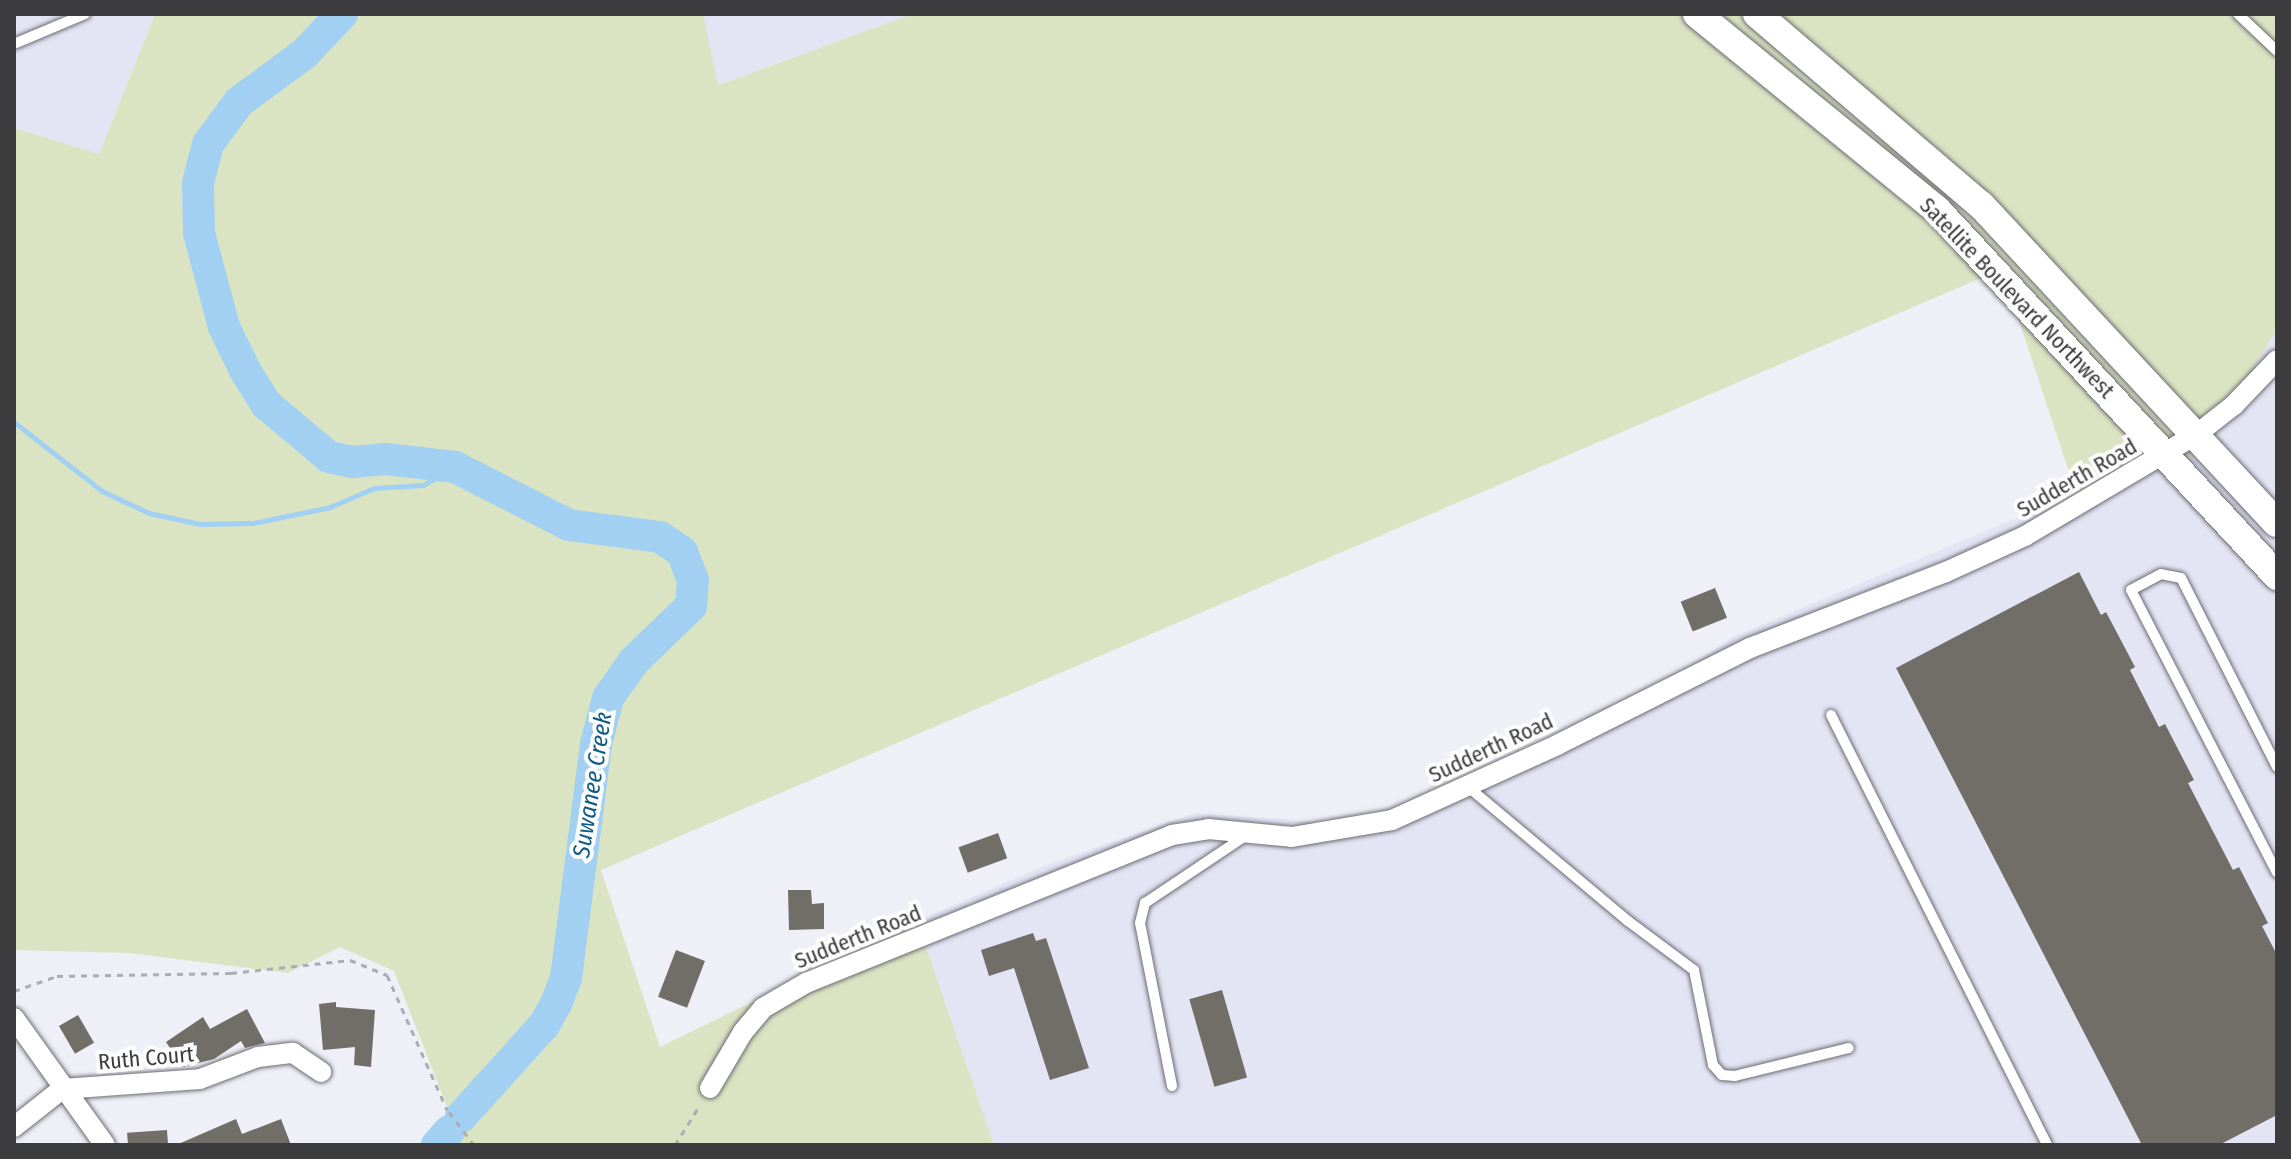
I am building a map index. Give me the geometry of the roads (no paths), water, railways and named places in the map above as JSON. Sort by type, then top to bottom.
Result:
[{"type":"main road","name":"Satellite Boulevard Northwest","points":[[1697,14],[1937,210],[2167,454],[2277,576]]},
{"type":"main road","name":"Satellite Boulevard Northwest","points":[[1757,14],[1981,205],[2277,523]]},
{"type":"street","name":"Sudderth Road","points":[[710,1088],[743,1032],[763,1008],[806,983],[1172,835],[1208,829],[1292,837],[1325,834],[1392,820],[1750,648],[1946,572],[2025,536],[2197,434],[2234,405],[2277,360]]},
{"type":"street","points":[[14,1018],[105,1145]]},
{"type":"street","name":"Ruth Court","points":[[62,1089],[200,1079],[258,1057],[293,1053],[321,1072]]},
{"type":"street","points":[[14,1127],[62,1089]]},
{"type":"lane","points":[[14,44],[85,14]]},
{"type":"lane","points":[[2238,14],[2277,51]]},
{"type":"lane","points":[[2277,767],[2181,578],[2161,574],[2131,590],[2277,873]]},
{"type":"lane","points":[[1831,715],[2047,1145]]},
{"type":"lane","points":[[1467,786],[1628,921],[1694,970],[1713,1065],[1722,1075],[1735,1076],[1849,1048]]},
{"type":"lane","points":[[1172,1086],[1140,923],[1145,903],[1249,833]]},
{"type":"waterway","name":"Suwanee Creek","points":[[342,14],[304,54],[239,102],[208,144],[198,183],[199,233],[224,327],[246,372],[267,405],[329,457],[352,462],[386,459],[455,467],[569,525],[660,537],[682,552],[693,580],[691,606],[634,661],[608,698],[596,744],[566,978],[557,1002],[544,1025],[461,1117]]},
{"type":"waterway","points":[[14,422],[102,491],[149,513],[200,524],[253,523],[330,507],[374,488],[423,485],[455,467]]},
{"type":"waterway","name":"Suwanee Creek","points":[[437,1145],[449,1131]]}]
